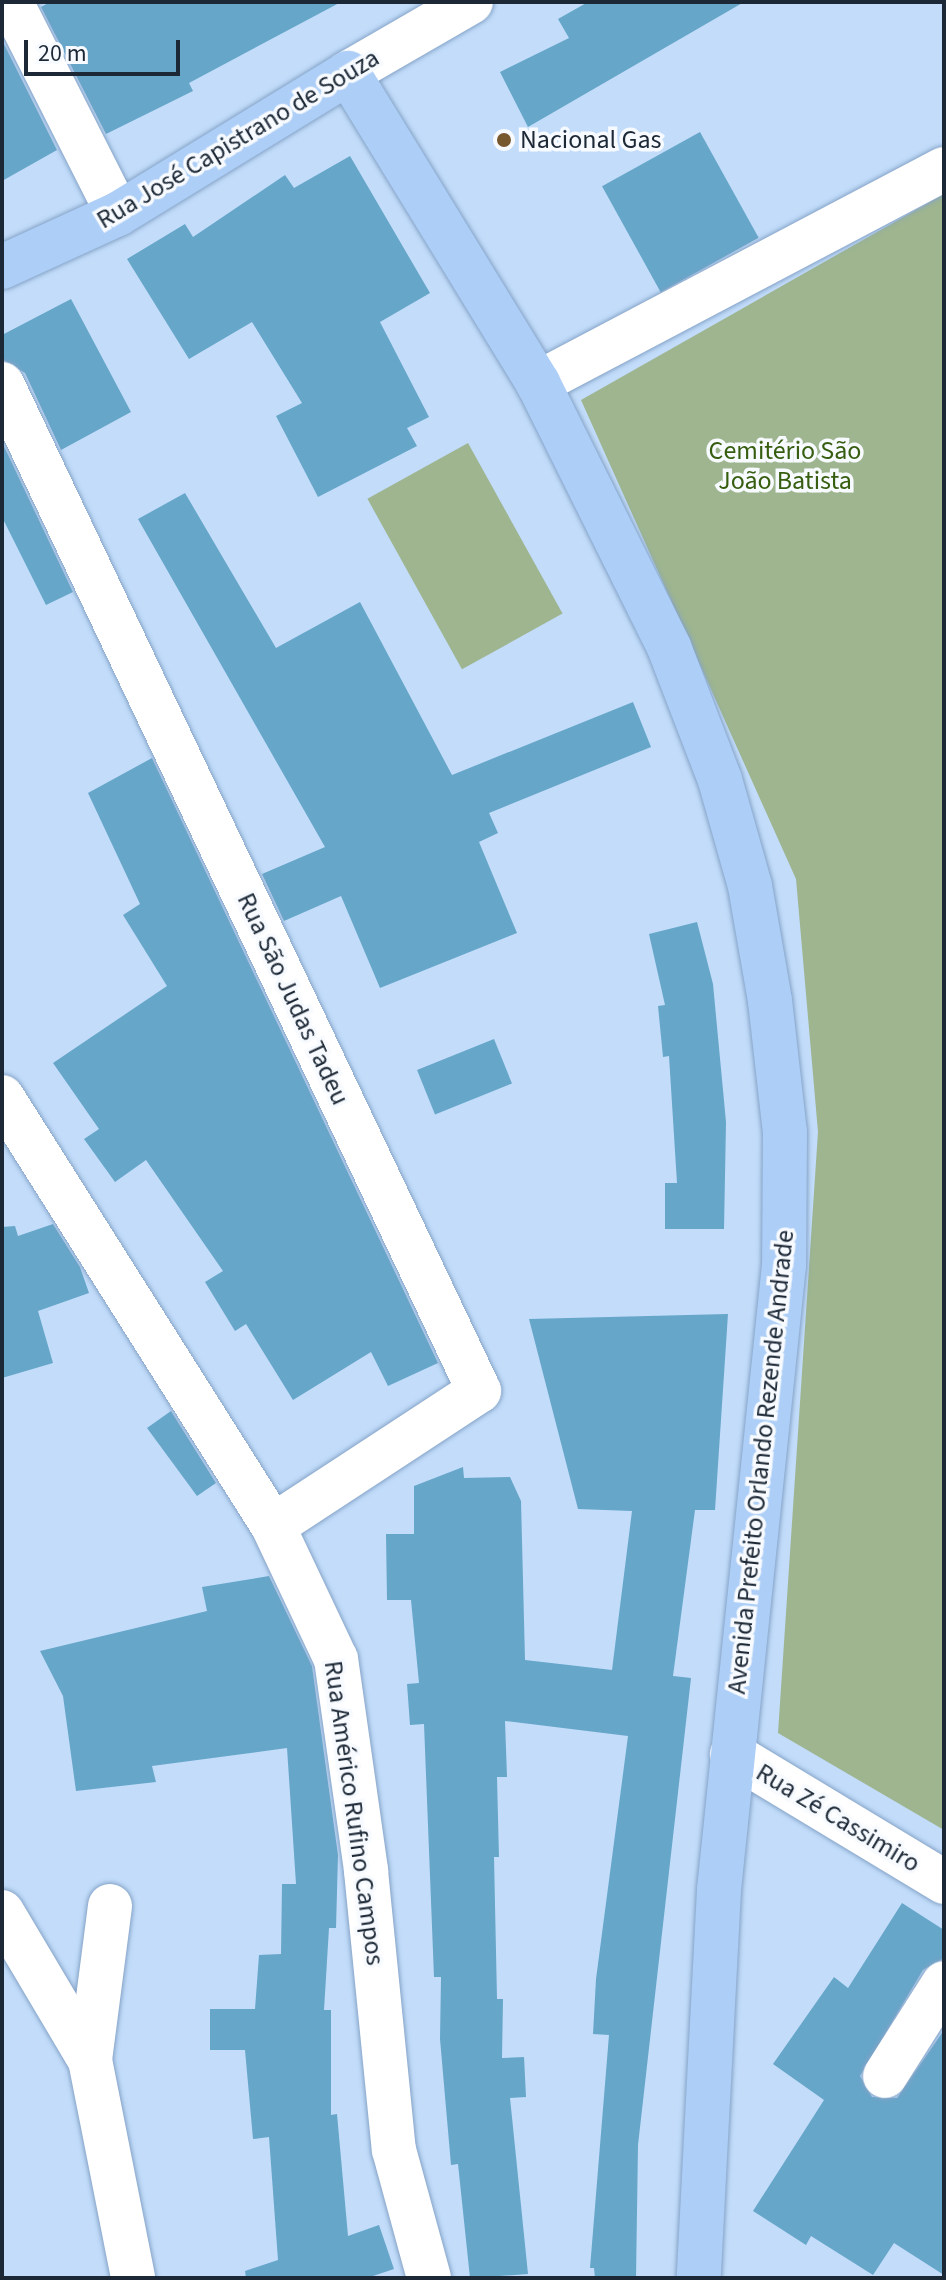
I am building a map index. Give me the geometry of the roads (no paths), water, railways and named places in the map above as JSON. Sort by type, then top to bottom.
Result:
[{"type":"main road","name":"Rua José Capistrano de Souza","points":[[2,267],[118,214],[348,73]]},
{"type":"main road","name":"Avenida Prefeito Orlando Rezende Andrade","points":[[348,73],[538,383],[669,647],[720,780],[750,886],[770,1001],[785,1132],[784,1265],[719,1890],[699,2278]]},
{"type":"street","points":[[11,2],[118,214]]},
{"type":"street","name":"Rua José Capistrano de Souza","points":[[348,73],[471,2]]},
{"type":"street","points":[[538,383],[944,169]]},
{"type":"street","name":"Rua São Judas Tadeu","points":[[2,384],[479,1391],[273,1526]]},
{"type":"street","name":"Rua Américo Rufino Campos","points":[[2,1097],[273,1526],[336,1659],[366,1871],[394,2150],[429,2278]]},
{"type":"street","name":"Rua Zé Cassimiro","points":[[732,1754],[944,1882]]},
{"type":"street","points":[[110,1906],[90,2060],[133,2278]]},
{"type":"street","points":[[2,1912],[90,2060]]},
{"type":"street","points":[[885,2076],[944,1983]]},
{"type":"place","name":"Nacional Gas","points":[[504,140]]},
{"type":"park label","name":"Cemitério São João Batista","points":[[785,466]]}]
